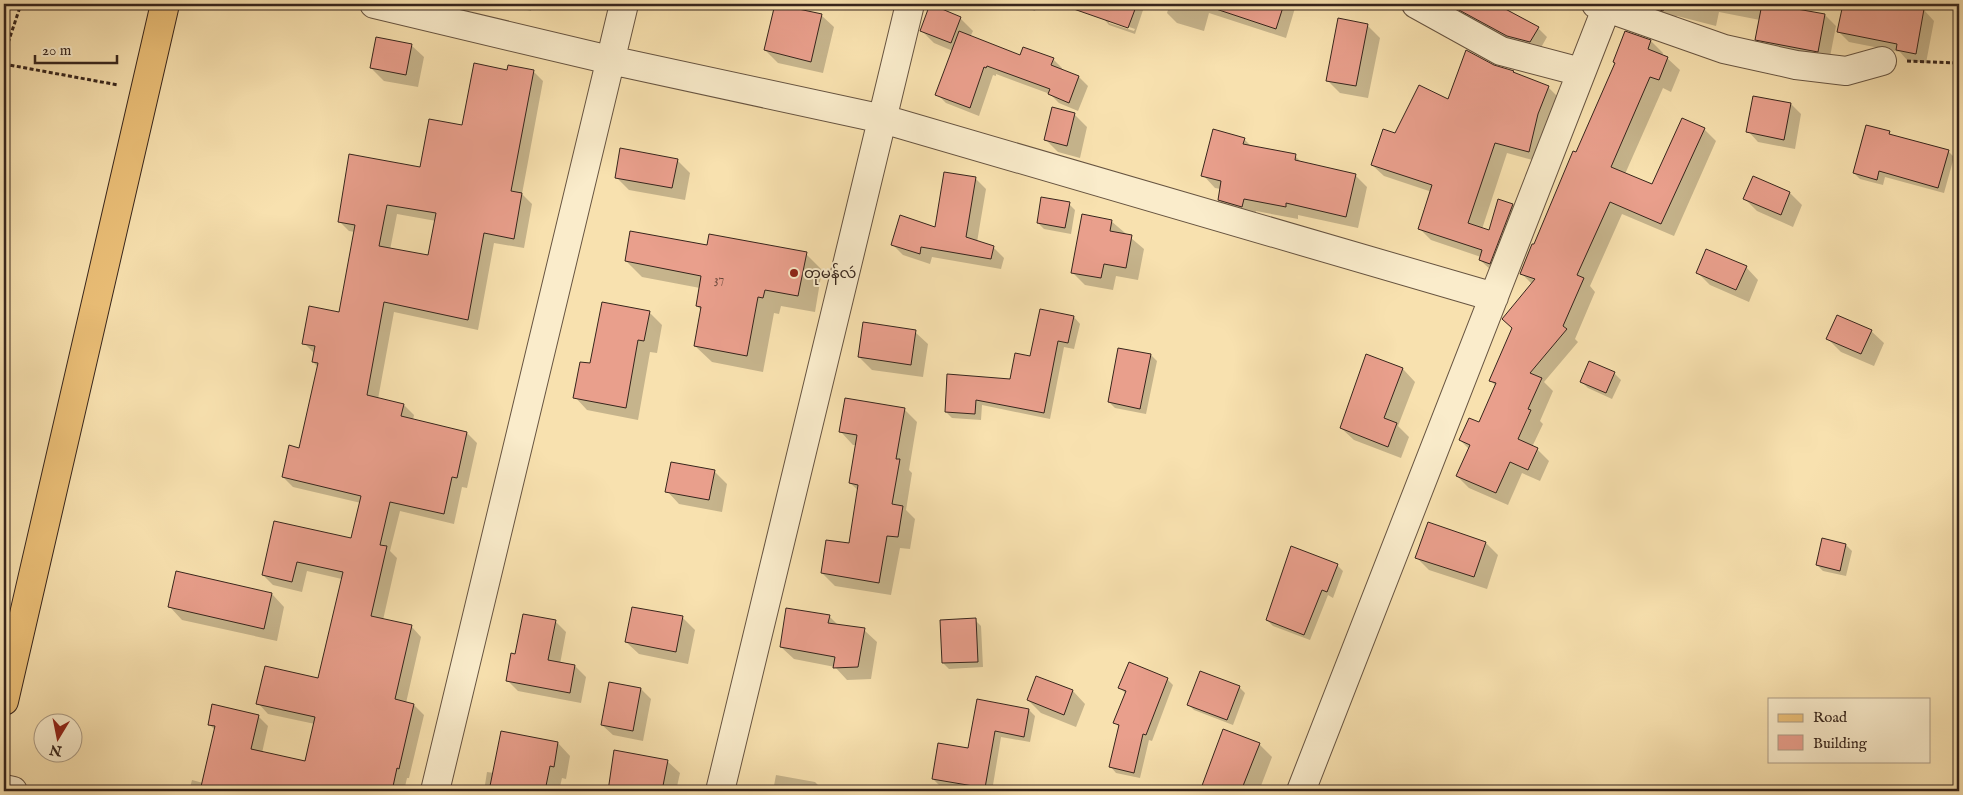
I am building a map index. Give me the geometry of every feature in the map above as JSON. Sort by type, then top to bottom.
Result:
[{"type":"main road","points":[[4,701],[165,4]]},
{"type":"street","points":[[374,4],[610,60],[883,119],[1494,297]]},
{"type":"street","points":[[435,791],[624,4]]},
{"type":"street","points":[[720,791],[910,4]]},
{"type":"street","points":[[1416,4],[1501,51],[1581,72]]},
{"type":"street","points":[[1301,791],[1581,72],[1603,5],[1724,49],[1796,65],[1846,70],[1882,61]]},
{"type":"street","points":[[4,789],[13,791]]},
{"type":"path","points":[[4,55],[21,4]]},
{"type":"path","points":[[1882,61],[1959,63]]},
{"type":"path","points":[[4,64],[145,90]]},
{"type":"building","points":[[775,4],[822,14],[811,62],[764,50]]},
{"type":"building","points":[[930,4],[961,17],[951,43],[920,31]]},
{"type":"building","points":[[1069,4],[1137,4],[1128,28],[1068,7]]},
{"type":"building","points":[[1213,4],[1284,4],[1276,29],[1213,8]]},
{"type":"building","points":[[1448,4],[1496,4],[1539,27],[1530,42],[1507,36]]},
{"type":"building","points":[[1642,4],[1666,4],[1663,11]]},
{"type":"building","points":[[1762,4],[1798,4],[1797,9],[1825,14],[1818,52],[1755,40]]},
{"type":"building","points":[[1843,4],[1896,4],[1924,9],[1916,54],[1896,50],[1897,44],[1837,32]]},
{"type":"building","points":[[1338,18],[1368,24],[1356,86],[1326,81]]},
{"type":"building","points":[[959,31],[1020,55],[1023,47],[1054,58],[1051,65],[1079,76],[1069,103],[1048,94],[1050,89],[987,66],[986,68],[984,67],[970,108],[935,95]]},
{"type":"building","points":[[1625,31],[1651,40],[1648,49],[1668,57],[1659,80],[1650,77],[1611,167],[1652,184],[1682,118],[1705,128],[1661,224],[1610,202],[1577,275],[1584,278],[1563,326],[1567,329],[1530,373],[1542,378],[1528,409],[1531,410],[1518,439],[1538,448],[1528,470],[1510,462],[1496,493],[1456,476],[1470,445],[1459,440],[1469,418],[1479,422],[1496,383],[1489,381],[1512,328],[1502,319],[1535,279],[1520,274],[1573,151],[1576,152],[1615,63],[1613,62]]},
{"type":"building","points":[[376,37],[412,44],[406,75],[370,68]]},
{"type":"building","points":[[1466,50],[1494,65],[1514,71],[1549,86],[1538,114],[1529,152],[1495,143],[1468,223],[1489,230],[1498,199],[1513,204],[1490,264],[1479,260],[1482,250],[1418,229],[1432,185],[1371,165],[1383,129],[1395,133],[1419,85],[1448,99]]},
{"type":"building","points":[[474,63],[507,70],[508,65],[534,70],[511,191],[522,193],[514,239],[484,233],[468,320],[384,302],[367,395],[404,404],[401,416],[467,432],[457,478],[452,477],[444,514],[390,502],[380,545],[387,546],[371,616],[412,625],[395,699],[414,704],[392,791],[200,791],[215,726],[208,725],[212,704],[259,715],[251,749],[305,761],[315,717],[256,704],[265,666],[318,678],[343,572],[297,562],[292,582],[262,575],[274,521],[351,538],[361,496],[282,477],[289,445],[299,448],[318,363],[312,362],[315,346],[302,344],[309,306],[339,312],[355,225],[338,222],[349,154],[420,167],[429,119],[462,125]],"holes":[[[387,205],[436,213],[428,255],[379,246]]]},
{"type":"building","points":[[1753,96],[1791,103],[1784,140],[1746,132]]},
{"type":"building","points":[[1052,107],[1075,113],[1067,146],[1044,140]]},
{"type":"building","points":[[1866,125],[1890,131],[1889,134],[1949,150],[1938,188],[1879,171],[1877,180],[1853,173]]},
{"type":"building","points":[[1213,129],[1245,138],[1243,144],[1296,154],[1295,160],[1356,174],[1346,217],[1286,203],[1286,207],[1244,199],[1242,207],[1218,200],[1221,181],[1201,176]]},
{"type":"building","points":[[620,148],[678,159],[672,188],[615,178]]},
{"type":"building","points":[[944,172],[976,177],[966,237],[994,246],[991,259],[921,247],[920,254],[891,245],[900,215],[935,227]]},
{"type":"building","points":[[1753,176],[1790,192],[1781,215],[1743,199]]},
{"type":"building","points":[[1041,197],[1070,202],[1065,228],[1037,223]]},
{"type":"building","points":[[1082,214],[1112,220],[1110,231],[1132,235],[1126,268],[1104,264],[1101,278],[1071,273]]},
{"type":"building","points":[[630,231],[707,245],[709,234],[807,252],[798,296],[765,290],[763,298],[758,297],[747,356],[694,346],[701,307],[696,306],[701,276],[625,261]]},
{"type":"building","points":[[1706,249],[1747,266],[1736,290],[1696,273]]},
{"type":"building","points":[[602,302],[650,311],[644,341],[638,340],[626,408],[573,398],[580,362],[590,363]]},
{"type":"building","points":[[1040,309],[1074,316],[1068,343],[1058,341],[1044,413],[976,400],[975,414],[945,412],[947,374],[1010,379],[1015,353],[1030,356]]},
{"type":"building","points":[[1837,315],[1872,330],[1861,354],[1826,339]]},
{"type":"building","points":[[863,322],[916,330],[911,365],[858,357]]},
{"type":"building","points":[[1118,348],[1151,354],[1140,409],[1108,402]]},
{"type":"building","points":[[1366,354],[1403,368],[1384,418],[1397,423],[1388,447],[1340,428]]},
{"type":"building","points":[[1589,361],[1615,372],[1606,393],[1580,382]]},
{"type":"building","points":[[845,398],[905,408],[896,459],[900,459],[892,504],[903,506],[898,537],[887,536],[879,583],[821,573],[826,540],[849,543],[858,485],[849,483],[857,435],[839,432]]},
{"type":"building","points":[[671,462],[715,470],[709,500],[665,492]]},
{"type":"building","points":[[1428,522],[1486,542],[1474,577],[1415,558]]},
{"type":"building","points":[[1822,538],[1846,544],[1840,571],[1816,565]]},
{"type":"building","points":[[1291,546],[1338,564],[1327,592],[1322,590],[1304,635],[1266,620]]},
{"type":"building","points":[[176,571],[272,593],[264,629],[168,607]]},
{"type":"building","points":[[632,607],[683,616],[676,652],[625,642]]},
{"type":"building","points":[[786,608],[830,615],[828,623],[865,628],[858,667],[833,668],[835,657],[780,647]]},
{"type":"building","points":[[523,614],[556,620],[548,660],[575,665],[570,693],[506,681],[511,653],[515,654]]},
{"type":"building","points":[[976,618],[978,662],[942,663],[940,620]]},
{"type":"building","points":[[1129,662],[1168,678],[1146,735],[1143,734],[1134,773],[1109,767],[1119,725],[1113,723],[1126,691],[1118,688]]},
{"type":"building","points":[[1200,671],[1240,686],[1227,720],[1187,705]]},
{"type":"building","points":[[1036,676],[1073,690],[1064,715],[1027,700]]},
{"type":"building","points":[[609,682],[641,688],[633,731],[601,725]]},
{"type":"building","points":[[977,699],[1029,709],[1024,737],[995,731],[985,788],[932,779],[938,743],[968,748]]},
{"type":"building","points":[[1223,729],[1260,743],[1241,791],[1200,791]]},
{"type":"building","points":[[501,731],[558,742],[554,767],[550,766],[545,791],[489,791]]},
{"type":"building","points":[[614,750],[668,760],[662,791],[608,791]]},
{"type":"place","name":"တုမန်လဴ","points":[[794,273]]}]
